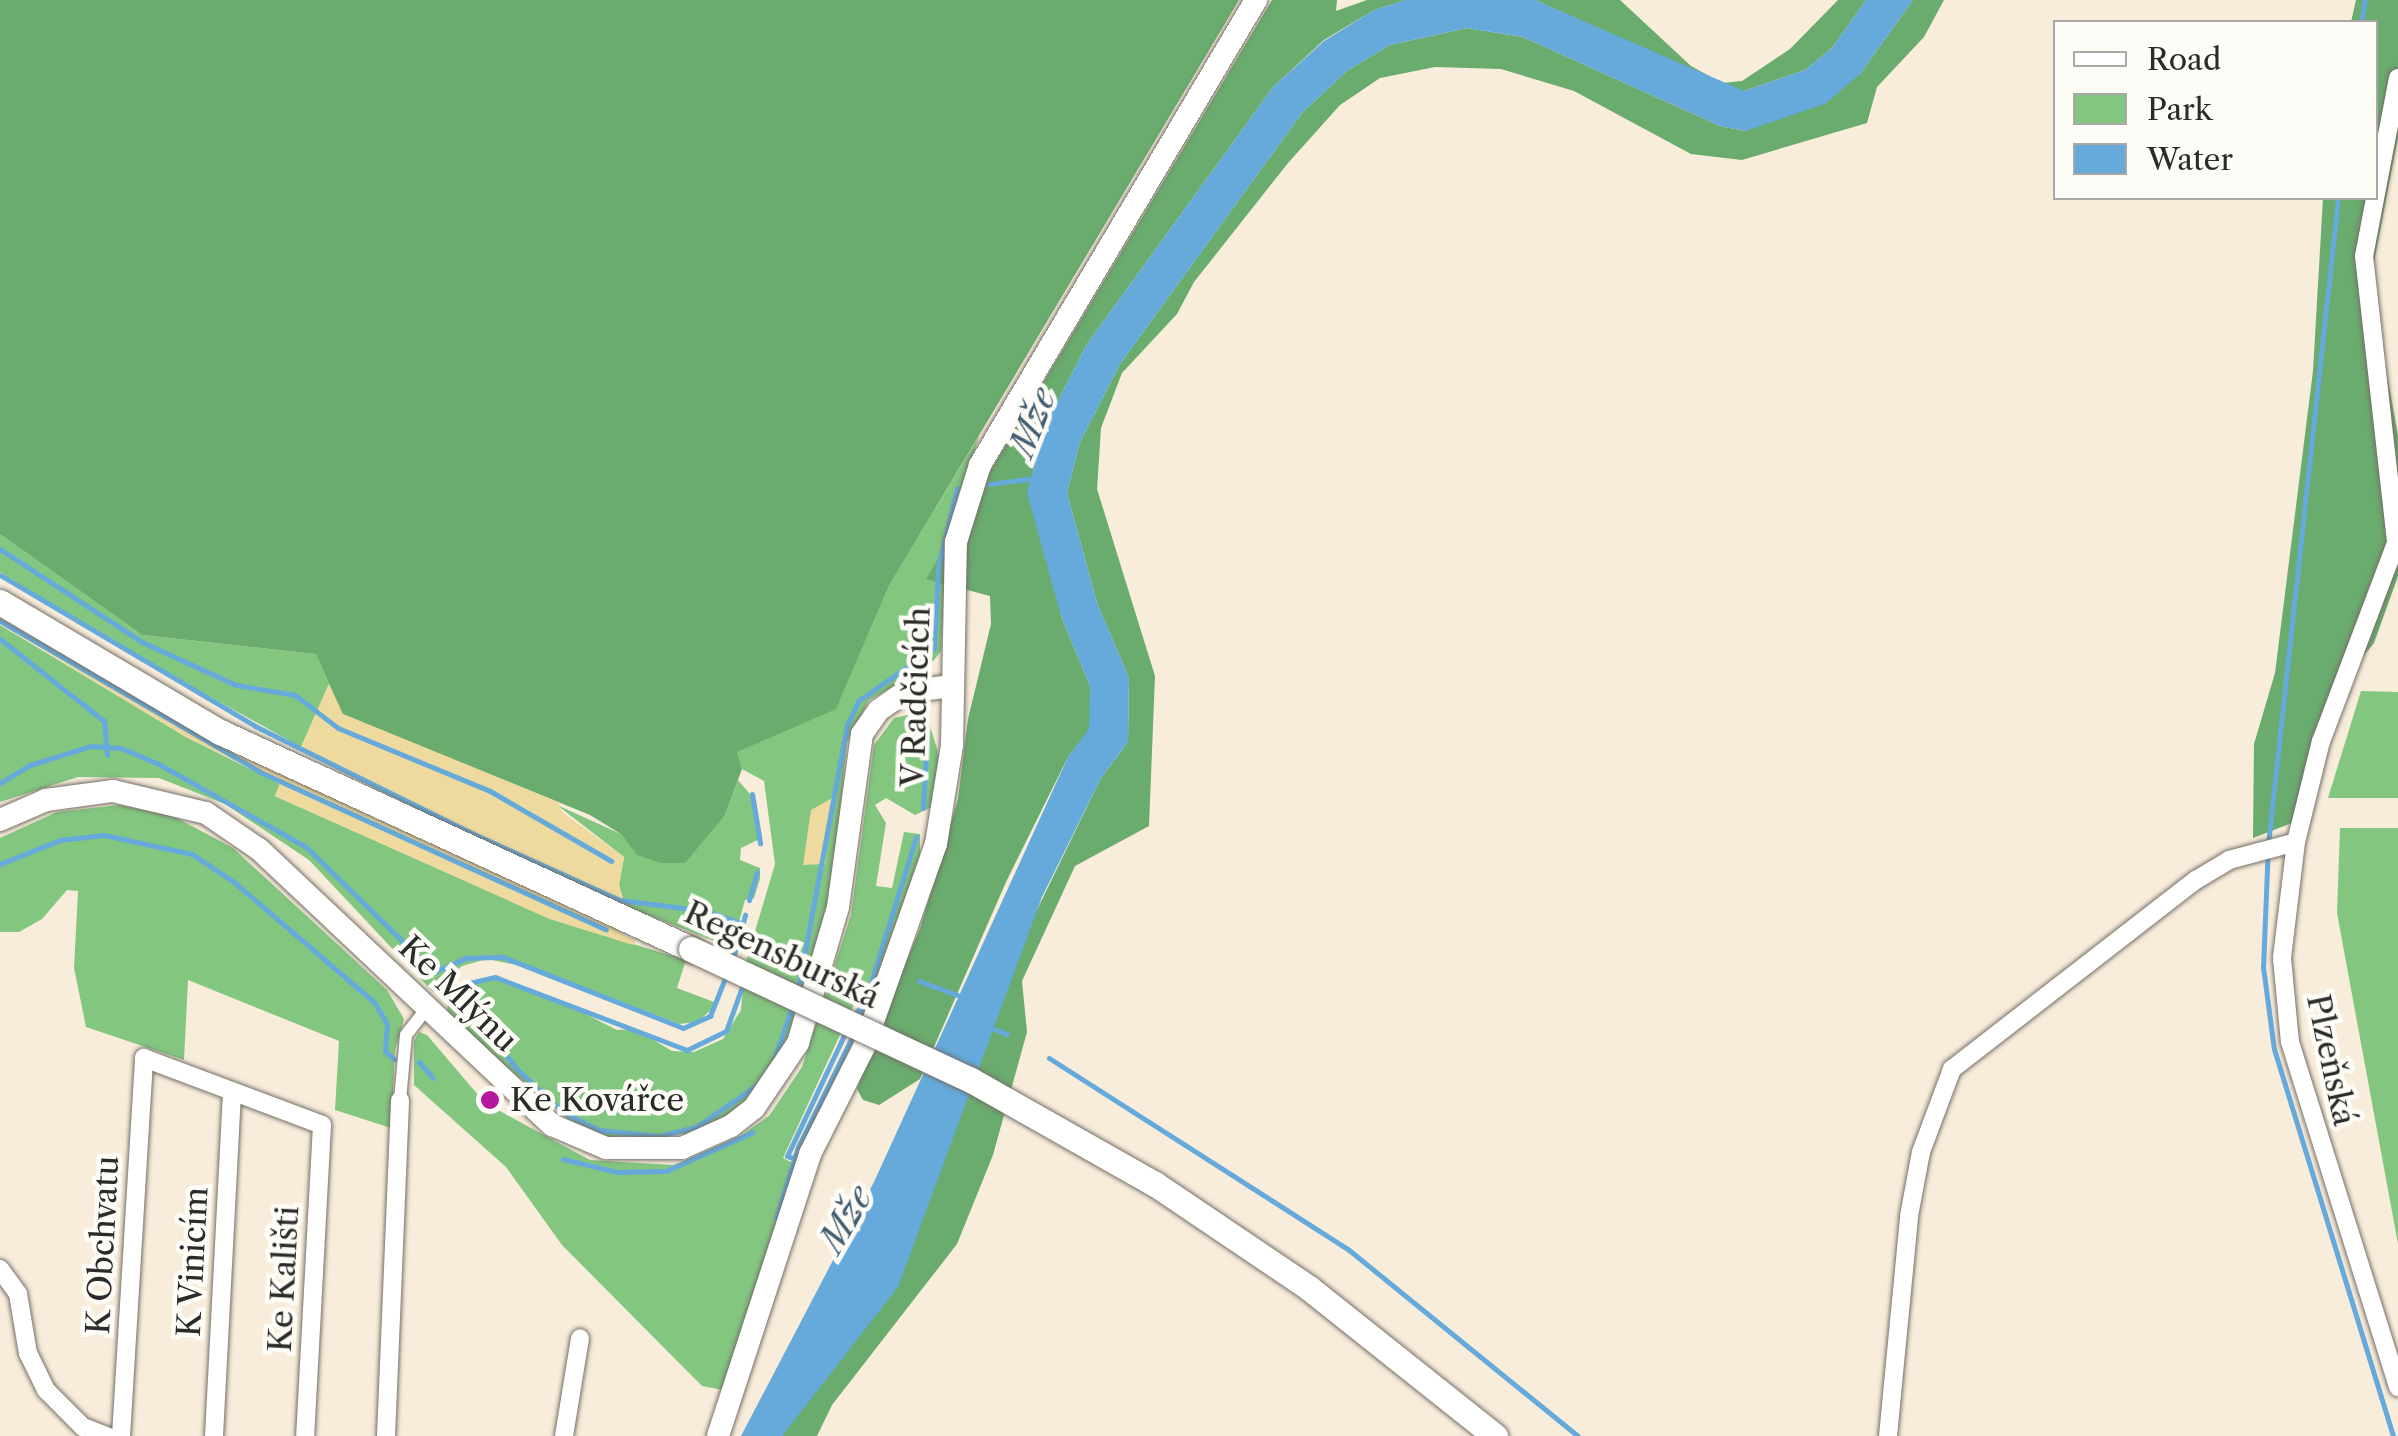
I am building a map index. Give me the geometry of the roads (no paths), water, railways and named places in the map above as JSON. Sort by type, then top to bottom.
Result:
[{"type":"main road","name":"Regensburská","points":[[0,602],[220,732],[970,1080],[1155,1184],[1309,1288],[1494,1436]]},
{"type":"street","name":"V Radčicích","points":[[718,1436],[810,1154],[864,1047],[924,886],[944,807],[956,542],[980,464],[1256,0]]},
{"type":"street","name":"Plzeňská","points":[[2378,183],[2398,78]]},
{"type":"street","name":"Plzeňská","points":[[2375,200],[2364,256],[2364,306],[2396,542],[2348,683],[2321,741],[2288,844],[2282,958],[2290,1042],[2398,1388]]},
{"type":"street","name":"Ke Mlýnu","points":[[0,820],[46,800],[113,790],[206,813],[260,850],[526,1104],[588,1144],[659,1151],[731,1126],[786,1070],[819,982],[841,891],[862,734],[878,710],[905,692],[952,686]]},
{"type":"street","points":[[1888,1436],[1908,1216],[1921,1152],[1952,1069],[2196,880],[2255,852],[2288,844]]},
{"type":"street","points":[[386,1436],[406,1035],[426,1008]]},
{"type":"street","name":"K Obchvatu","points":[[121,1436],[144,1058],[232,1091]]},
{"type":"street","name":"Ke Kališti","points":[[232,1091],[322,1125],[305,1436]]},
{"type":"street","name":"K Vinicím","points":[[214,1436],[232,1091]]},
{"type":"street","points":[[0,1269],[18,1294],[28,1354],[46,1390],[82,1427],[107,1436]]},
{"type":"street","points":[[564,1436],[580,1338]]},
{"type":"water","points":[[1406,0],[1535,0],[1744,91],[1805,70],[1832,48],[1866,0],[1913,0],[1860,74],[1825,104],[1745,131],[1720,126],[1523,37],[1467,28],[1390,45],[1347,71],[1302,113],[1120,364],[1080,442],[1067,493],[1097,603],[1129,678],[1128,742],[1101,778],[1042,897],[898,1287],[782,1436],[741,1436],[874,1182],[1068,757],[1089,729],[1090,686],[1061,616],[1027,493],[1044,428],[1087,344],[1273,87],[1324,41],[1374,10]]},
{"type":"waterway","points":[[2361,20],[2365,0]]},
{"type":"waterway","points":[[2338,200],[2268,844],[2263,967],[2274,1049],[2393,1436]]},
{"type":"waterway","name":"Mže","points":[[989,484],[1036,478]]},
{"type":"waterway","points":[[798,989],[847,725],[858,701],[934,648],[938,567],[957,488]]},
{"type":"waterway","points":[[0,549],[142,642],[236,685],[295,695],[338,728],[490,791],[611,861]]},
{"type":"waterway","points":[[0,575],[255,726],[478,836],[620,900],[707,911],[742,924]]},
{"type":"waterway","points":[[0,621],[260,772],[606,930]]},
{"type":"waterway","points":[[0,639],[104,721],[107,755]]},
{"type":"waterway","points":[[914,720],[927,736],[923,808]]},
{"type":"waterway","points":[[0,783],[30,765],[91,746],[121,748],[157,763],[306,847],[434,972],[465,958],[503,957],[683,1028],[710,1016],[727,973]]},
{"type":"waterway","points":[[752,794],[760,843]]},
{"type":"waterway","points":[[0,864],[60,840],[104,835],[192,854],[234,882],[374,1002],[387,1024],[385,1051],[394,1059]]},
{"type":"waterway","points":[[859,1021],[916,837]]},
{"type":"waterway","points":[[749,900],[757,872]]},
{"type":"waterway","points":[[733,958],[745,915]]},
{"type":"waterway","points":[[743,984],[726,1031],[687,1050],[495,977],[470,983],[465,1004],[517,1069],[563,1112],[599,1130],[659,1136],[696,1127],[757,1085]]},
{"type":"waterway","points":[[919,981],[963,997]]},
{"type":"waterway","points":[[853,1016],[865,1002]]},
{"type":"waterway","points":[[774,1059],[793,1004]]},
{"type":"waterway","points":[[991,1028],[1007,1034]]},
{"type":"waterway","points":[[793,1158],[787,1156],[846,1031]]},
{"type":"waterway","points":[[776,1218],[798,1147],[853,1035]]},
{"type":"waterway","points":[[1049,1058],[1349,1250],[1578,1436]]},
{"type":"waterway","points":[[419,1062],[433,1078]]},
{"type":"waterway","points":[[563,1159],[617,1172],[666,1171],[753,1132]]},
{"type":"place","name":"Ke Kovářce","points":[[490,1100]]}]
